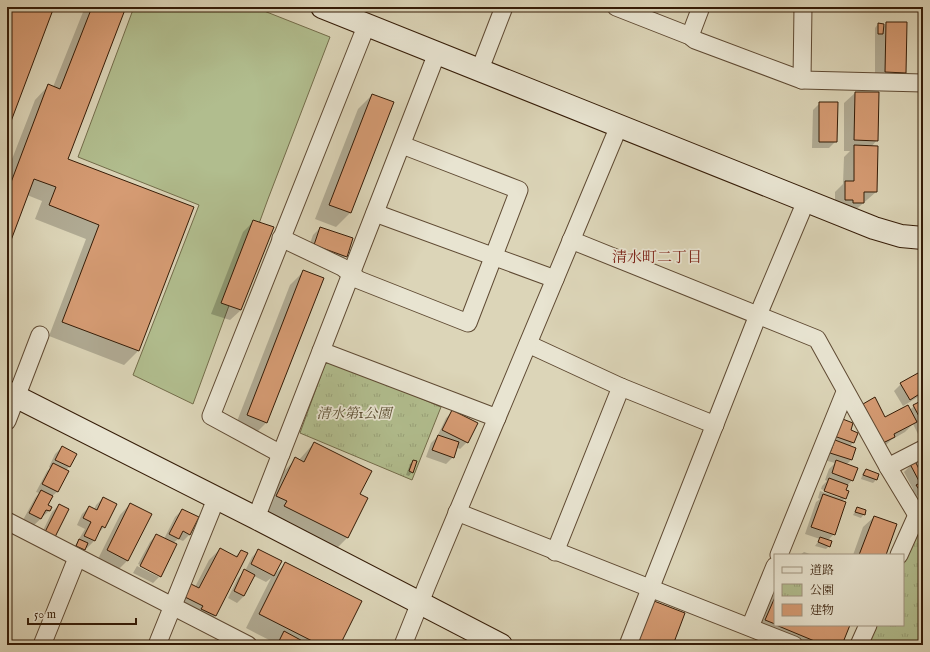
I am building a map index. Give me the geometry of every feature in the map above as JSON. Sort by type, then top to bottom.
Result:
[{"type":"street","points":[[322,7],[874,228],[901,236],[923,238]]},
{"type":"street","points":[[480,70],[504,7]]},
{"type":"street","points":[[616,7],[690,36],[695,40],[802,80],[923,83]]},
{"type":"street","points":[[690,36],[701,7]]},
{"type":"street","points":[[802,80],[803,7]]},
{"type":"street","points":[[281,454],[210,416],[367,24]]},
{"type":"street","points":[[256,518],[437,52]]},
{"type":"street","points":[[403,645],[419,603],[619,126]]},
{"type":"street","points":[[281,238],[342,267],[351,275],[360,280],[468,323],[519,190],[402,144]]},
{"type":"street","points":[[628,645],[758,315],[806,201]]},
{"type":"street","points":[[375,213],[555,279]]},
{"type":"street","points":[[571,240],[817,339],[845,392],[888,467],[920,517],[900,554]]},
{"type":"street","points":[[7,421],[12,394],[40,335]]},
{"type":"street","points":[[528,344],[621,387],[715,425]]},
{"type":"street","points":[[321,351],[497,418]]},
{"type":"street","points":[[555,552],[621,387]]},
{"type":"street","points":[[779,554],[845,392]]},
{"type":"street","points":[[12,394],[501,645]]},
{"type":"street","points":[[888,467],[923,449]]},
{"type":"street","points":[[157,645],[216,499]]},
{"type":"street","points":[[457,512],[555,552],[651,588],[794,645]]},
{"type":"street","points":[[7,521],[173,607],[230,641],[248,645]]},
{"type":"street","points":[[42,645],[77,558]]},
{"type":"street","points":[[750,627],[774,568]]},
{"type":"street","points":[[859,645],[868,626]]},
{"type":"green space","points":[[134,7],[254,7],[330,37],[268,199],[193,404],[133,375],[199,205],[78,157]]},
{"type":"green space","name":"清水第1公園","points":[[333,361],[441,407],[412,480],[300,433],[325,364]]},
{"type":"green space","points":[[923,526],[923,645],[868,645],[876,626],[904,626],[904,563],[919,529]]},
{"type":"building","points":[[7,7],[54,7],[7,132]]},
{"type":"building","points":[[92,7],[126,7],[68,159],[194,207],[139,351],[62,322],[99,225],[49,205],[56,187],[34,179],[7,251],[7,193],[48,84],[60,89]]},
{"type":"building","points":[[886,22],[907,22],[906,73],[885,72]]},
{"type":"building","points":[[878,23],[884,24],[883,34],[878,34]]},
{"type":"building","points":[[855,92],[879,92],[878,141],[854,140]]},
{"type":"building","points":[[372,94],[394,102],[351,213],[329,205]]},
{"type":"building","points":[[819,102],[838,102],[837,142],[819,142]]},
{"type":"building","points":[[854,145],[878,146],[877,192],[864,192],[864,203],[853,203],[853,200],[845,200],[845,181],[854,181]]},
{"type":"building","points":[[253,220],[274,227],[241,310],[221,303]]},
{"type":"building","points":[[320,227],[353,238],[347,257],[314,245]]},
{"type":"building","points":[[303,270],[324,278],[267,423],[247,415]]},
{"type":"building","points":[[918,373],[919,375],[923,373],[923,391],[910,400],[900,383]]},
{"type":"building","points":[[875,397],[885,417],[908,405],[917,422],[894,434],[895,437],[883,443],[863,404]]},
{"type":"building","points":[[923,400],[923,424],[913,405]]},
{"type":"building","points":[[452,410],[478,423],[468,443],[442,430]]},
{"type":"building","points":[[840,418],[853,423],[851,430],[858,433],[854,443],[834,436]]},
{"type":"building","points":[[438,435],[459,442],[454,458],[432,450]]},
{"type":"building","points":[[835,440],[856,448],[852,460],[830,453]]},
{"type":"building","points":[[314,442],[372,471],[360,494],[368,498],[348,538],[284,506],[287,501],[276,496],[295,457],[304,462]]},
{"type":"building","points":[[62,446],[77,454],[70,467],[55,460]]},
{"type":"building","points":[[413,460],[417,461],[413,473],[409,471]]},
{"type":"building","points":[[836,460],[858,468],[853,481],[832,473]]},
{"type":"building","points":[[915,461],[919,469],[923,467],[923,490],[920,491],[916,485],[920,483],[910,464]]},
{"type":"building","points":[[53,463],[69,471],[58,492],[42,484]]},
{"type":"building","points":[[866,469],[879,474],[877,480],[863,475]]},
{"type":"building","points":[[829,478],[848,485],[846,490],[849,491],[846,499],[824,491]]},
{"type":"building","points":[[41,490],[53,496],[48,505],[52,507],[50,511],[46,510],[41,519],[29,513]]},
{"type":"building","points":[[823,494],[846,502],[835,535],[811,527]]},
{"type":"building","points":[[103,497],[117,504],[105,528],[102,526],[95,541],[84,536],[91,522],[83,518],[89,506],[97,510]]},
{"type":"building","points":[[130,503],[152,514],[128,561],[107,550]]},
{"type":"building","points":[[59,504],[69,509],[55,537],[45,532]]},
{"type":"building","points":[[857,507],[866,510],[865,515],[855,512]]},
{"type":"building","points":[[182,509],[199,517],[190,535],[183,531],[179,539],[169,534]]},
{"type":"building","points":[[874,516],[897,524],[886,554],[859,554]]},
{"type":"building","points":[[156,534],[177,544],[161,577],[140,566]]},
{"type":"building","points":[[820,537],[832,541],[830,547],[818,542]]},
{"type":"building","points":[[79,539],[88,543],[85,550],[76,546]]},
{"type":"building","points":[[220,548],[237,557],[241,550],[248,553],[216,616],[201,609],[203,606],[185,597],[191,584],[199,588]]},
{"type":"building","points":[[258,549],[282,561],[274,576],[251,564]]},
{"type":"building","points":[[285,562],[362,601],[340,645],[320,645],[259,614]]},
{"type":"building","points":[[244,569],[255,575],[244,596],[234,591]]},
{"type":"building","points":[[774,599],[774,624],[765,620]]},
{"type":"building","points":[[654,601],[685,613],[673,645],[649,645],[638,641]]},
{"type":"building","points":[[778,626],[850,626],[842,645],[824,645]]},
{"type":"building","points":[[284,631],[308,644],[308,645],[277,645]]},
{"type":"district","name":"清水町二丁目","points":[[657,257]]}]
